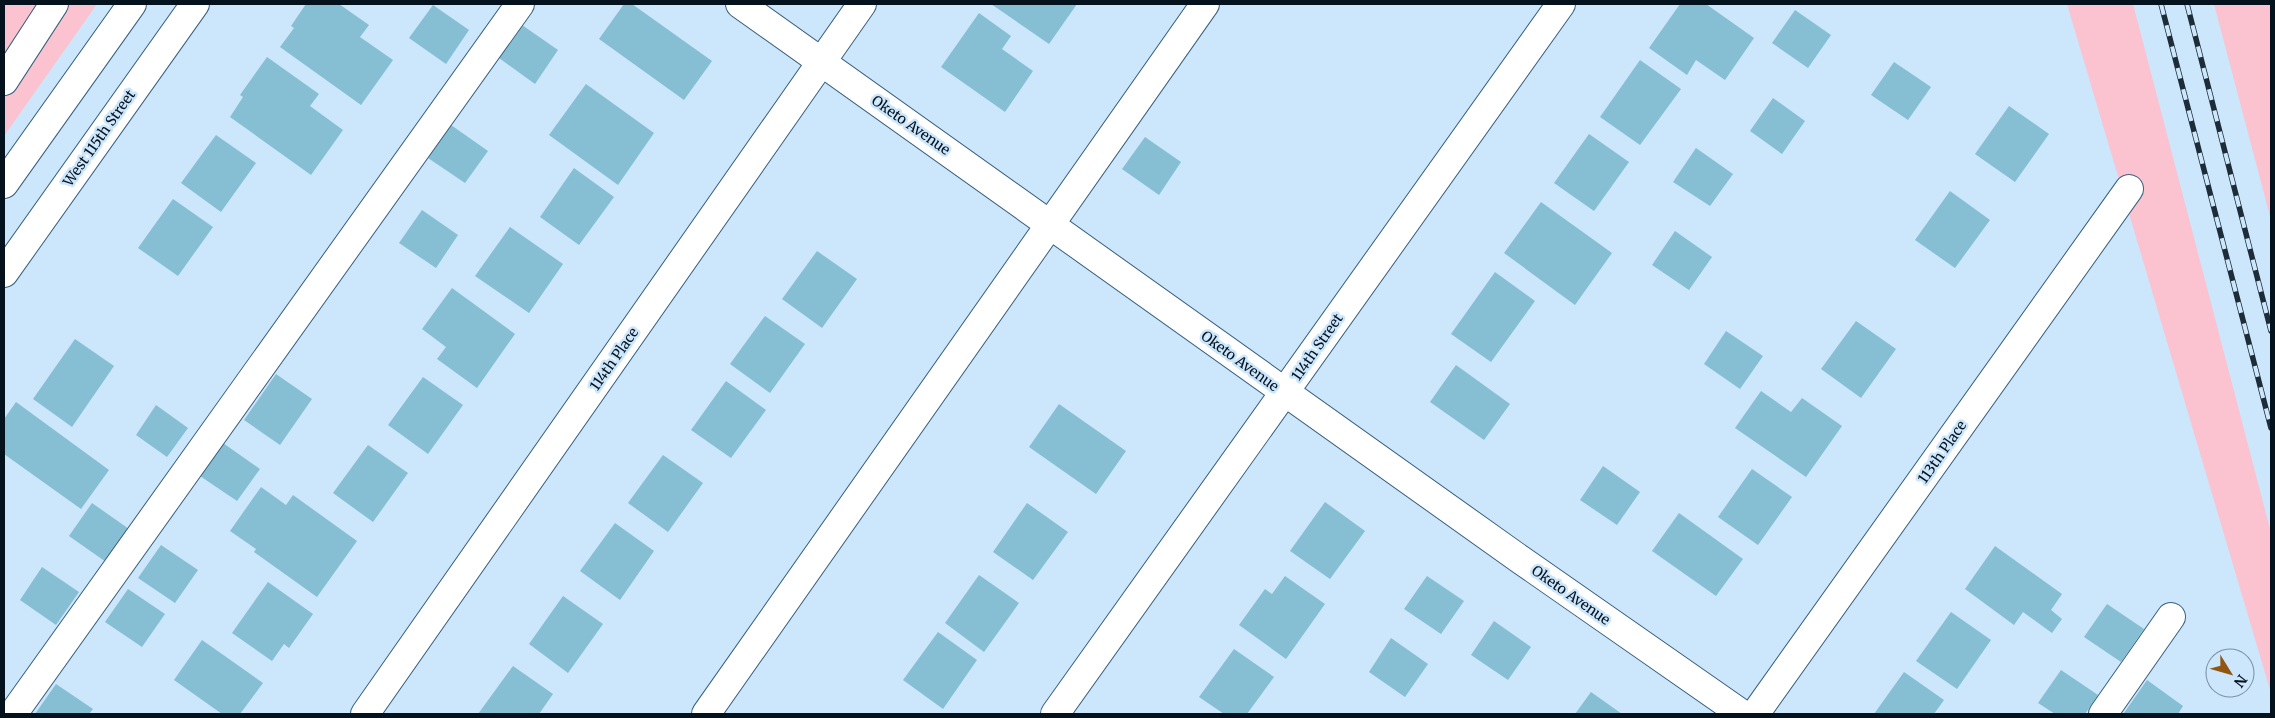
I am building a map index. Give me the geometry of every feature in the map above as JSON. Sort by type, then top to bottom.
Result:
[{"type":"street","points":[[4,82],[54,4]]},
{"type":"street","points":[[4,184],[132,4]]},
{"type":"street","name":"West 115th Street","points":[[4,273],[195,4]]},
{"type":"street","points":[[13,714],[520,4]]},
{"type":"street","name":"Oketo Avenue","points":[[740,4],[1284,392],[1742,714]]},
{"type":"street","name":"114th Place","points":[[365,714],[862,4]]},
{"type":"street","points":[[706,714],[1205,4]]},
{"type":"street","name":"114th Street","points":[[1055,714],[1561,4]]},
{"type":"street","name":"113th Place","points":[[1755,714],[2129,189]]},
{"type":"street","points":[[2102,714],[2171,617]]},
{"type":"shaded area","points":[[4,4],[97,4],[4,136]]},
{"type":"shaded area","points":[[2067,4],[2133,4],[2271,533],[2271,693]]},
{"type":"shaded area","points":[[2214,4],[2271,4],[2271,220]]},
{"type":"building","points":[[306,4],[339,4],[369,25],[360,37],[393,60],[361,105],[280,47],[294,28],[291,26]]},
{"type":"building","points":[[624,4],[632,4],[712,61],[684,100],[599,39]]},
{"type":"building","points":[[991,4],[1077,4],[1049,44]]},
{"type":"building","points":[[1680,4],[1706,4],[1754,38],[1725,80],[1696,60],[1687,75],[1649,48]]},
{"type":"building","points":[[433,5],[469,30],[446,64],[409,38]]},
{"type":"building","points":[[1795,10],[1831,35],[1808,68],[1772,43]]},
{"type":"building","points":[[979,13],[1011,36],[1002,49],[1033,71],[1005,112],[941,67]]},
{"type":"building","points":[[522,25],[558,50],[535,84],[499,58]]},
{"type":"building","points":[[267,57],[319,94],[310,106],[343,130],[311,175],[230,117],[243,97],[240,95]]},
{"type":"building","points":[[1640,60],[1681,89],[1640,145],[1600,117]]},
{"type":"building","points":[[1894,62],[1931,87],[1908,120],[1871,95]]},
{"type":"building","points":[[586,84],[654,133],[618,185],[549,135]]},
{"type":"building","points":[[1773,98],[1805,121],[1782,154],[1750,131]]},
{"type":"building","points":[[2009,106],[2049,134],[2015,182],[1975,154]]},
{"type":"building","points":[[451,125],[488,151],[465,183],[428,158]]},
{"type":"building","points":[[1589,134],[1629,162],[1594,211],[1554,183]]},
{"type":"building","points":[[216,135],[256,163],[221,212],[181,183]]},
{"type":"building","points":[[1145,137],[1181,162],[1159,195],[1122,169]]},
{"type":"building","points":[[1696,148],[1733,174],[1710,206],[1673,182]]},
{"type":"building","points":[[574,168],[614,197],[579,245],[540,217]]},
{"type":"building","points":[[1950,191],[1990,220],[1955,268],[1915,240]]},
{"type":"building","points":[[173,199],[213,227],[178,276],[138,248]]},
{"type":"building","points":[[1541,202],[1612,253],[1575,305],[1504,253]]},
{"type":"building","points":[[422,210],[458,235],[436,268],[399,243]]},
{"type":"building","points":[[510,227],[563,264],[529,313],[475,276]]},
{"type":"building","points":[[1675,231],[1712,257],[1689,290],[1652,265]]},
{"type":"building","points":[[817,251],[857,279],[822,328],[782,299]]},
{"type":"building","points":[[1495,272],[1535,301],[1491,362],[1451,334]]},
{"type":"building","points":[[452,288],[515,334],[477,388],[437,359],[446,347],[422,329]]},
{"type":"building","points":[[765,316],[805,344],[770,393],[730,364]]},
{"type":"building","points":[[1856,321],[1896,349],[1861,398],[1821,369]]},
{"type":"building","points":[[1726,331],[1763,356],[1740,389],[1704,364]]},
{"type":"building","points":[[75,339],[114,366],[72,427],[33,399]]},
{"type":"building","points":[[1456,365],[1510,404],[1484,440],[1430,402]]},
{"type":"building","points":[[276,374],[312,399],[280,445],[244,420]]},
{"type":"building","points":[[423,377],[463,405],[428,454],[388,425]]},
{"type":"building","points":[[726,381],[766,410],[731,458],[691,430]]},
{"type":"building","points":[[1761,391],[1791,412],[1802,398],[1842,426],[1806,477],[1735,428]]},
{"type":"building","points":[[16,402],[109,470],[81,509],[4,454],[4,419]]},
{"type":"building","points":[[1059,404],[1126,451],[1096,494],[1029,447]]},
{"type":"building","points":[[156,405],[188,428],[167,457],[136,435]]},
{"type":"building","points":[[223,443],[260,469],[237,501],[200,476]]},
{"type":"building","points":[[368,445],[408,473],[373,522],[333,493]]},
{"type":"building","points":[[663,455],[703,483],[668,532],[628,503]]},
{"type":"building","points":[[1603,466],[1640,492],[1617,525],[1580,500]]},
{"type":"building","points":[[1752,469],[1792,497],[1758,545],[1718,517]]},
{"type":"building","points":[[261,487],[286,505],[293,495],[357,541],[317,597],[254,552],[256,549],[230,531]]},
{"type":"building","points":[[1325,502],[1365,531],[1330,579],[1290,551]]},
{"type":"building","points":[[92,503],[129,529],[106,562],[69,536]]},
{"type":"building","points":[[1027,503],[1068,532],[1033,580],[993,552]]},
{"type":"building","points":[[1679,513],[1743,559],[1716,596],[1652,551]]},
{"type":"building","points":[[615,523],[654,551],[620,600],[580,571]]},
{"type":"building","points":[[161,545],[198,570],[175,603],[138,578]]},
{"type":"building","points":[[1995,546],[2062,594],[2051,610],[2062,619],[2052,633],[2023,612],[2014,625],[1965,589]]},
{"type":"building","points":[[42,567],[79,592],[56,625],[20,600]]},
{"type":"building","points":[[979,575],[1019,603],[984,652],[945,623]]},
{"type":"building","points":[[1285,576],[1325,604],[1286,659],[1239,625],[1265,589],[1272,594]]},
{"type":"building","points":[[1427,576],[1464,601],[1441,634],[1404,609]]},
{"type":"building","points":[[268,582],[313,614],[289,648],[284,644],[272,661],[232,633]]},
{"type":"building","points":[[128,589],[165,614],[142,647],[105,622]]},
{"type":"building","points":[[563,596],[603,624],[568,673],[529,644]]},
{"type":"building","points":[[2107,604],[2144,629],[2121,662],[2084,637]]},
{"type":"building","points":[[1951,612],[1991,640],[1957,689],[1916,661]]},
{"type":"building","points":[[1494,621],[1531,647],[1508,680],[1471,655]]},
{"type":"building","points":[[938,632],[977,660],[943,709],[903,680]]},
{"type":"building","points":[[1391,638],[1428,664],[1405,697],[1369,672]]},
{"type":"building","points":[[202,640],[263,683],[240,714],[222,714],[174,680]]},
{"type":"building","points":[[1234,649],[1274,677],[1247,714],[1224,714],[1199,697]]},
{"type":"building","points":[[513,666],[553,694],[539,714],[478,714]]},
{"type":"building","points":[[2061,670],[2098,695],[2085,714],[2055,714],[2038,703]]},
{"type":"building","points":[[1904,672],[1944,700],[1934,714],[1874,714]]},
{"type":"building","points":[[2147,680],[2183,706],[2178,714],[2124,713]]},
{"type":"building","points":[[56,684],[93,709],[89,714],[35,714]]},
{"type":"building","points":[[1591,692],[1622,714],[1575,714]]},
{"type":"railway","points":[[2161,4],[2271,428]]},
{"type":"railway","points":[[2187,4],[2271,331]]}]
